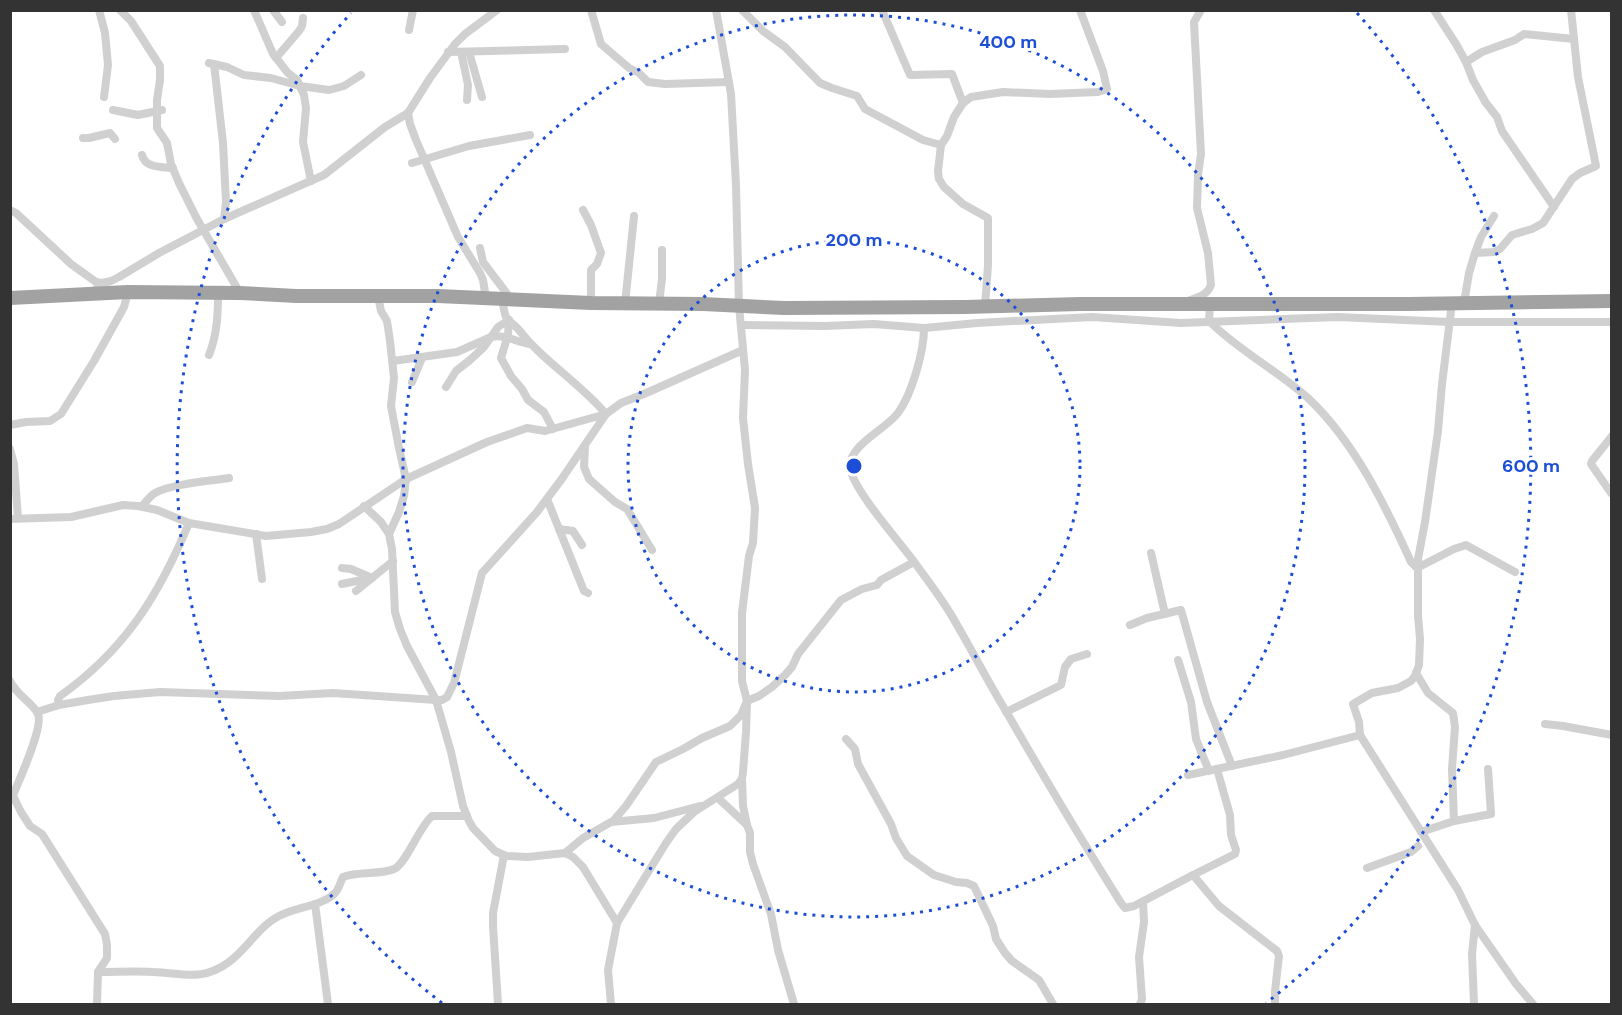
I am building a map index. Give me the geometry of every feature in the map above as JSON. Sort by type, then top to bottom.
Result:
[{"type":"highway","points":[[10,298],[128,292],[240,293],[784,308],[1611,301]]},
{"type":"street","points":[[99,10],[105,33],[108,65],[104,97]]},
{"type":"street","points":[[120,10],[131,21],[159,66],[158,128],[167,143],[173,168],[197,219],[240,293]]},
{"type":"street","points":[[254,10],[276,58],[283,68],[297,80],[304,95],[306,108],[303,142],[311,181]]},
{"type":"street","points":[[273,10],[282,22]]},
{"type":"street","points":[[410,30],[413,10]]},
{"type":"street","points":[[10,210],[71,264],[96,282],[111,282],[159,253],[224,219],[324,175],[385,127],[408,113],[448,52],[465,34],[497,10]]},
{"type":"street","points":[[591,10],[601,44],[648,82],[665,84],[729,82]]},
{"type":"street","points":[[716,10],[732,106],[739,306],[746,382],[742,410],[755,508],[753,543],[749,556],[742,613],[742,681],[747,701],[746,745],[742,779],[743,806],[750,833],[750,852],[753,864],[771,914],[780,958],[794,1005]]},
{"type":"street","points":[[742,10],[763,31],[785,47],[820,82],[857,96],[865,109],[923,140],[941,146]]},
{"type":"street","points":[[882,10],[910,75],[952,74],[963,103]]},
{"type":"street","points":[[985,307],[988,218],[969,209],[944,187],[939,179],[938,171],[941,146],[954,117],[963,103],[971,97],[1003,92],[1050,94],[1098,92],[1107,89],[1080,10]]},
{"type":"street","points":[[1176,305],[1203,296],[1211,285],[1208,253],[1197,208],[1201,154],[1194,22],[1201,10]]},
{"type":"street","points":[[1434,10],[1456,44],[1473,80],[1497,117],[1502,131],[1554,207]]},
{"type":"street","points":[[1475,253],[1494,252],[1500,249],[1512,235],[1543,223],[1572,179],[1596,166],[1581,97],[1571,10]]},
{"type":"street","points":[[276,58],[299,31],[303,18]]},
{"type":"street","points":[[1466,62],[1482,52],[1515,40],[1524,34],[1574,39]]},
{"type":"street","points":[[448,52],[565,49]]},
{"type":"street","points":[[465,52],[482,97]]},
{"type":"street","points":[[465,52],[467,100]]},
{"type":"street","points":[[224,219],[226,202],[223,143],[211,63],[244,75],[272,78],[300,86],[329,90],[344,86],[361,75]]},
{"type":"street","points":[[112,110],[138,115],[160,111]]},
{"type":"street","points":[[408,113],[424,159],[458,237],[483,280],[486,298]]},
{"type":"street","points":[[82,138],[110,133],[115,139]]},
{"type":"street","points":[[412,163],[469,146],[530,135]]},
{"type":"street","points":[[142,155],[148,165],[173,168]]},
{"type":"street","points":[[583,210],[601,253],[597,264],[591,270],[591,303]]},
{"type":"street","points":[[625,304],[634,216]]},
{"type":"street","points":[[1494,216],[1481,237],[1450,322],[1438,431],[1417,568],[1419,665],[1411,681],[1398,688],[1372,693],[1353,704],[1359,722],[1360,735],[1422,839],[1458,890],[1474,925],[1533,1005]]},
{"type":"street","points":[[480,248],[483,262],[507,299],[505,316],[518,327],[531,344],[589,394],[606,414]]},
{"type":"street","points":[[659,303],[662,250]]},
{"type":"street","points":[[91,295],[102,283]]},
{"type":"street","points":[[10,425],[50,421],[61,414],[114,325],[128,292]]},
{"type":"street","points":[[209,355],[218,318],[218,294]]},
{"type":"street","points":[[378,296],[381,311],[387,321],[393,361],[392,406],[406,479],[404,496],[389,534]]},
{"type":"street","points":[[1209,321],[1210,305]]},
{"type":"street","points":[[741,325],[874,324],[924,327],[1092,317],[1181,323],[1338,317],[1450,322],[1611,322]]},
{"type":"street","points":[[446,387],[456,371],[484,347],[498,327],[509,320]]},
{"type":"street","points":[[509,320],[508,337],[501,358],[528,400],[544,412],[553,429]]},
{"type":"street","points":[[1209,321],[1232,342],[1303,394],[1326,417],[1359,461],[1411,562],[1417,568]]},
{"type":"street","points":[[924,327],[924,339],[913,381],[904,403],[892,420],[854,454],[850,468],[852,477],[953,617],[1064,812],[1125,908],[1143,902],[1235,854],[1236,850],[1231,836],[1230,814],[1213,770],[1197,739],[1191,702],[1178,660]]},
{"type":"street","points":[[393,361],[457,352],[491,337],[508,337],[531,344]]},
{"type":"street","points":[[10,449],[14,465],[14,518],[71,517],[123,505],[158,510],[189,524],[266,536],[327,530],[406,479],[437,464],[527,428],[545,431],[606,414],[621,403],[743,350]]},
{"type":"street","points":[[411,382],[422,358]]},
{"type":"street","points":[[38,712],[59,705],[114,696],[160,692],[279,696],[333,693],[442,700],[447,697],[454,683],[483,573],[547,499],[606,414]]},
{"type":"street","points":[[1611,436],[1591,464],[1611,492]]},
{"type":"street","points":[[585,446],[584,466],[589,479],[615,502],[627,509],[652,550]]},
{"type":"street","points":[[142,506],[152,494],[162,490],[229,478]]},
{"type":"street","points":[[547,499],[584,591],[588,593]]},
{"type":"street","points":[[364,506],[381,522],[389,534],[396,612],[400,629],[436,700],[452,753],[463,806],[473,828],[495,851],[504,855],[528,857],[565,853],[573,857],[583,867],[617,923]]},
{"type":"street","points":[[59,705],[60,696],[107,657],[146,609],[189,524]]},
{"type":"street","points":[[560,529],[573,531],[582,545]]},
{"type":"street","points":[[256,534],[262,579]]},
{"type":"street","points":[[1417,568],[1466,545],[1515,572]]},
{"type":"street","points":[[1151,553],[1166,614]]},
{"type":"street","points":[[356,591],[393,561]]},
{"type":"street","points":[[613,821],[656,762],[730,726],[741,715],[747,701],[759,696],[785,675],[798,654],[841,600],[862,589],[877,585],[881,580],[914,562]]},
{"type":"street","points":[[342,568],[351,569],[372,578]]},
{"type":"street","points":[[342,584],[372,578]]},
{"type":"street","points":[[1130,625],[1147,618],[1181,610],[1207,702],[1232,766]]},
{"type":"street","points":[[1006,712],[1061,685],[1065,667],[1071,659],[1087,654]]},
{"type":"street","points":[[1416,673],[1428,693],[1453,713],[1455,728],[1452,769],[1455,821]]},
{"type":"street","points":[[10,681],[14,694],[38,712],[39,718],[37,733],[12,799],[30,826],[42,834],[105,934],[107,958],[98,972],[97,1005]]},
{"type":"street","points":[[1545,724],[1611,735]]},
{"type":"street","points":[[1188,775],[1306,750],[1360,735]]},
{"type":"street","points":[[846,739],[855,749],[858,764],[907,856],[934,875],[974,886],[993,926],[996,939],[1012,961],[1039,980],[1053,1005]]},
{"type":"street","points":[[1367,868],[1411,852],[1422,839],[1455,821],[1491,814],[1488,769]]},
{"type":"street","points":[[610,1005],[608,970],[617,923],[676,829],[685,819],[742,779]]},
{"type":"street","points":[[718,798],[747,825]]},
{"type":"street","points":[[565,853],[592,831],[613,821],[654,818],[706,805]]},
{"type":"street","points":[[98,972],[150,971],[186,976],[201,974],[226,964],[271,921],[291,910],[331,897],[346,876],[396,868],[432,816],[467,816]]},
{"type":"street","points":[[498,1005],[493,913],[504,855]]},
{"type":"street","points":[[1193,875],[1219,906],[1277,951],[1280,956],[1275,1005]]},
{"type":"street","points":[[1140,1005],[1142,999],[1138,957],[1144,922],[1143,902]]},
{"type":"street","points":[[315,904],[328,1005]]},
{"type":"street","points":[[1474,925],[1472,954],[1474,1005]]}]
